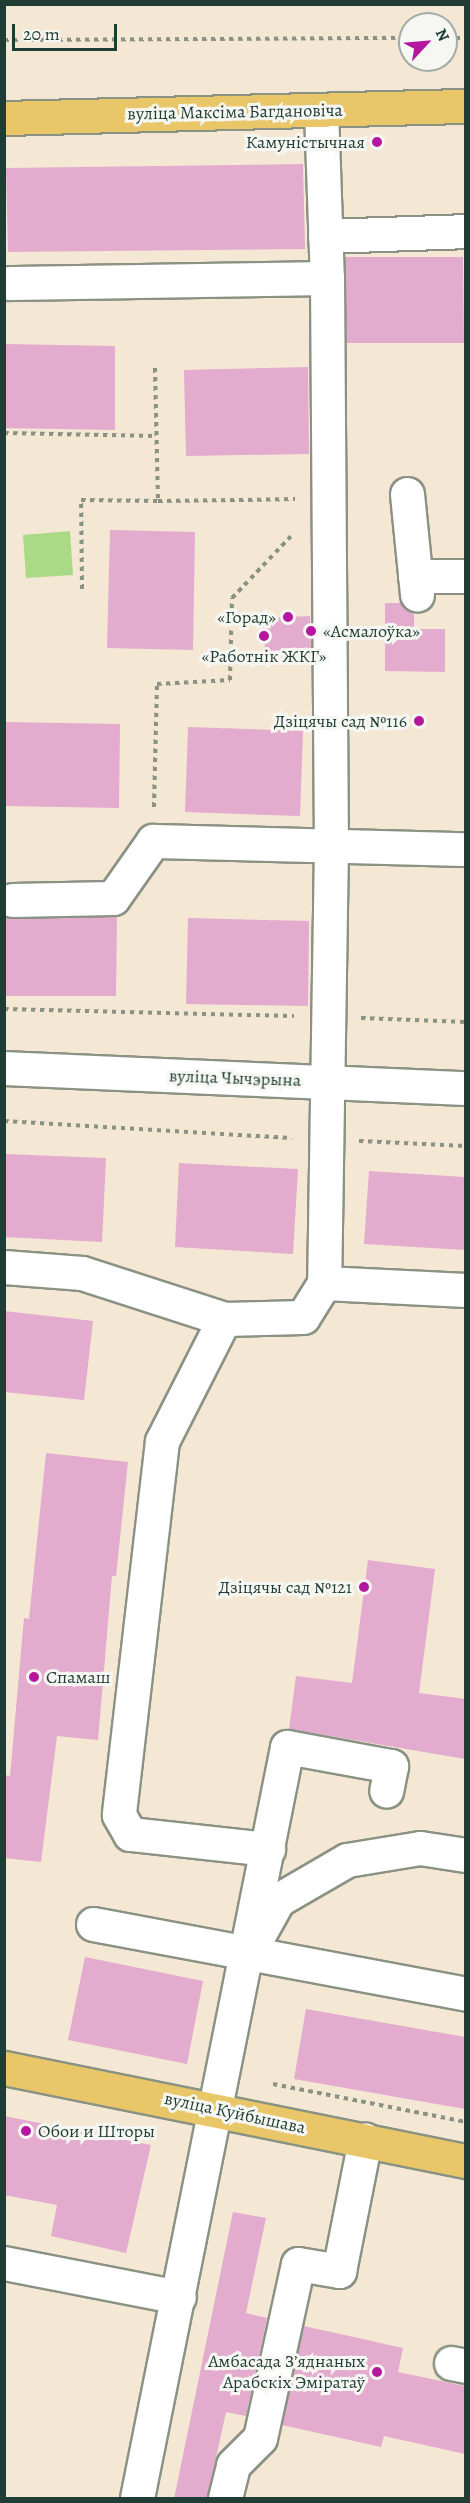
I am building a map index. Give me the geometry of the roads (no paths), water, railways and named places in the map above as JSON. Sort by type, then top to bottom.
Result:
[{"type":"main road","name":"вуліца Максіма Багдановіча","points":[[4,117],[465,106]]},
{"type":"main road","name":"вуліца Куйбышава","points":[[4,2068],[217,2108],[465,2161]]},
{"type":"street","points":[[4,1267],[82,1273],[224,1319],[303,1317],[324,1283],[330,1081],[328,1016],[331,846],[327,278],[321,110]]},
{"type":"street","points":[[325,236],[465,231]]},
{"type":"street","points":[[9,283],[327,278]]},
{"type":"street","points":[[407,494],[416,585],[465,576]]},
{"type":"street","points":[[12,900],[114,898],[153,841],[465,849]]},
{"type":"street","name":"вуліца Чычэрына","points":[[4,1068],[465,1088]]},
{"type":"street","points":[[324,1283],[465,1290]]},
{"type":"street","points":[[224,1319],[162,1441],[118,1815],[130,1834],[268,1849]]},
{"type":"street","points":[[137,2499],[248,1953],[287,1747],[391,1766],[386,1791]]},
{"type":"street","points":[[248,1953],[278,1900],[347,1860],[420,1848],[465,1855]]},
{"type":"street","points":[[93,1924],[465,1994]]},
{"type":"street","points":[[225,2499],[232,2465],[260,2438],[298,2264],[339,2271],[365,2140]]},
{"type":"street","points":[[4,2263],[179,2297]]},
{"type":"place","name":"Камуністычная","points":[[377,142]]},
{"type":"place","name":"«Горад»","points":[[288,617]]},
{"type":"place","name":"«Асмалоўка»","points":[[311,631]]},
{"type":"place","name":"«Работнік ЖКГ»","points":[[264,636]]},
{"type":"place","name":"Дзіцячы сад №116","points":[[419,721]]},
{"type":"place","name":"Дзіцячы сад №121","points":[[364,1587]]},
{"type":"place","name":"Спамаш","points":[[34,1677]]},
{"type":"place","name":"Обои и Шторы","points":[[26,2131]]},
{"type":"place","name":"Амбасада Зʼяднаных Арабскіх Эміратаў","points":[[377,2372]]}]
